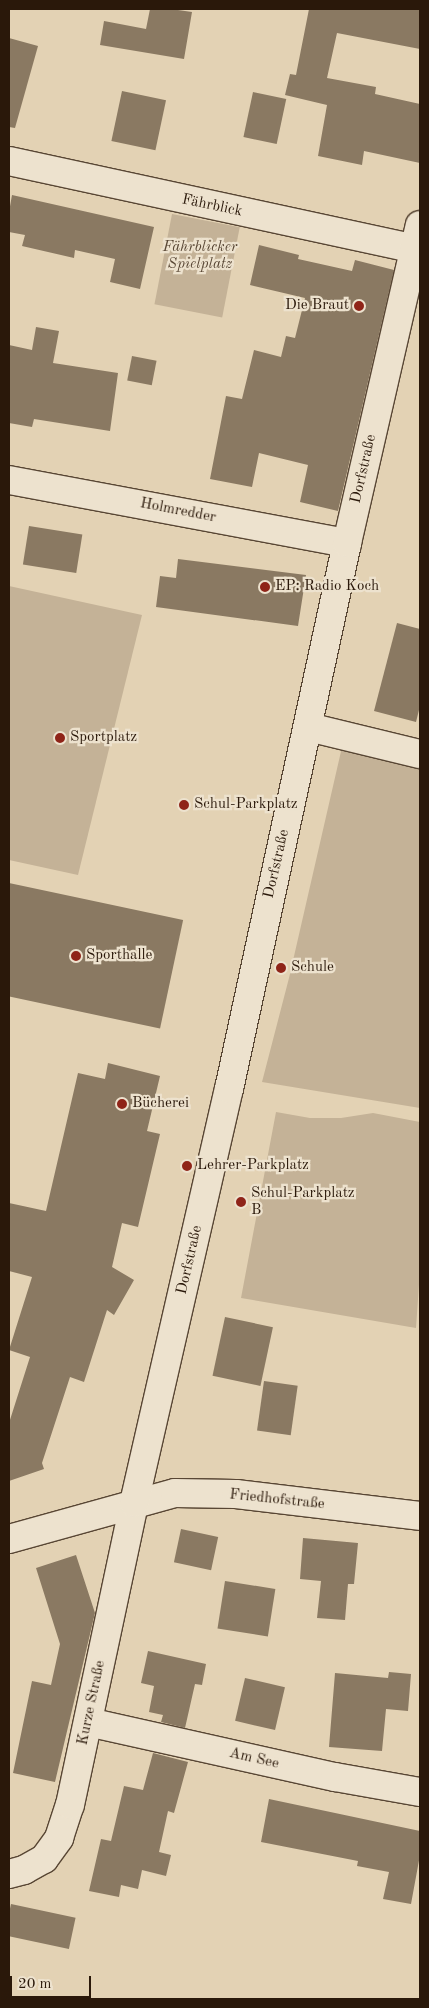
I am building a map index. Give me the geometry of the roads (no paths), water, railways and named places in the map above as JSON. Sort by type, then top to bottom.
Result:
[{"type":"street","name":"Fährblick","points":[[9,160],[418,242]]},
{"type":"street","name":"Dorfstraße","points":[[134,1503],[227,1099],[347,543],[418,242]]},
{"type":"street","name":"Holmredder","points":[[9,480],[347,543]]},
{"type":"street","points":[[308,728],[420,754]]},
{"type":"street","name":"Friedhofstraße","points":[[9,1538],[175,1493],[236,1494],[420,1516]]},
{"type":"street","name":"Kurze Straße","points":[[9,1874],[24,1870],[44,1859],[59,1838],[70,1805],[134,1503]]},
{"type":"street","name":"Am See","points":[[88,1722],[334,1777],[420,1792]]},
{"type":"place","name":"Die Braut","points":[[359,306]]},
{"type":"place","name":"EP: Radio Koch","points":[[265,587]]},
{"type":"place","name":"Sportplatz","points":[[60,738]]},
{"type":"place","name":"Schul-Parkplatz","points":[[184,805]]},
{"type":"place","name":"Sporthalle","points":[[76,956]]},
{"type":"place","name":"Schule","points":[[281,968]]},
{"type":"place","name":"Bücherei","points":[[122,1104]]},
{"type":"place","name":"Lehrer-Parkplatz","points":[[187,1166]]},
{"type":"place","name":"Schul-Parkplatz B","points":[[241,1202]]},
{"type":"park label","name":"Fährblicker Spielplatz","points":[[200,256]]}]
